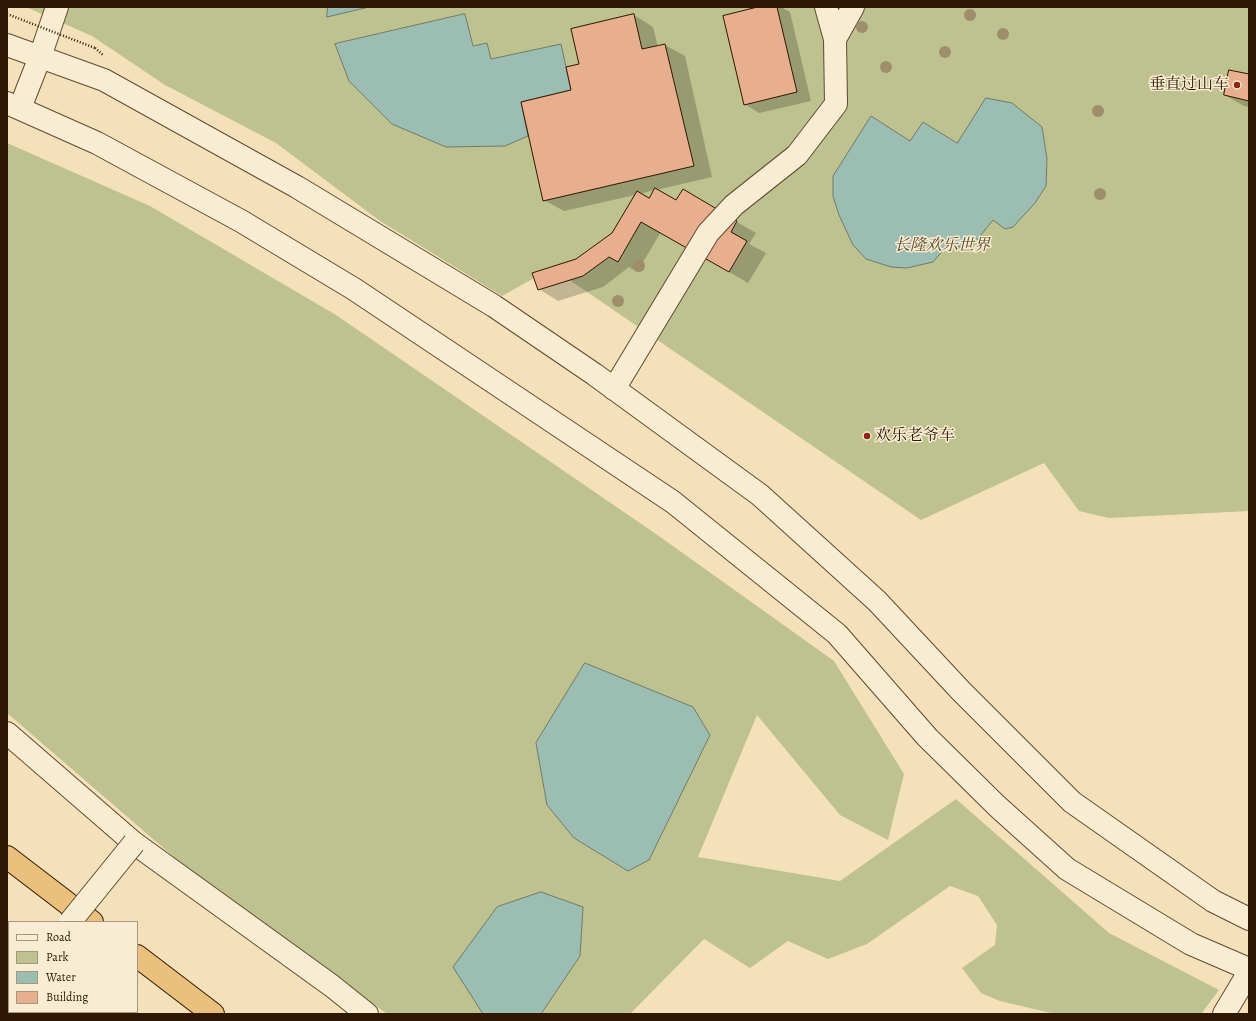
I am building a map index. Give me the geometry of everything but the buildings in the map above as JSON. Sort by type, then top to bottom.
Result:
[{"type":"highway","points":[[7,857],[91,921]]},
{"type":"highway","points":[[138,957],[213,1014]]},
{"type":"street","points":[[57,7],[40,57],[14,106],[97,143],[241,221],[348,285],[673,502],[837,634],[927,738],[997,806],[1067,869],[1191,944],[1249,971],[1224,1014]]},
{"type":"street","points":[[614,389],[708,233],[734,205],[797,154],[836,104],[835,39],[826,7]]},
{"type":"street","points":[[835,39],[853,7]]},
{"type":"street","points":[[7,45],[104,80],[297,187],[494,306],[614,389],[766,500],[877,601],[961,691],[1072,802],[1213,901],[1249,920]]},
{"type":"street","points":[[7,733],[134,843],[332,986],[367,1014]]},
{"type":"street","points":[[71,921],[134,843]]},
{"type":"path","points":[[7,14],[96,48]]},
{"type":"green space","name":"长隆欢乐世界","points":[[26,7],[1249,7],[1249,511],[1109,518],[1079,511],[1044,463],[921,520],[552,268],[502,296],[380,221],[276,143],[165,85],[92,36]]},
{"type":"green space","points":[[7,143],[150,206],[336,315],[656,534],[834,661],[904,774],[888,840],[840,815],[757,715],[698,857],[840,881],[956,799],[1109,933],[1219,990],[1201,1014],[1055,1014],[1000,1001],[981,993],[962,968],[995,945],[997,925],[978,896],[950,886],[867,944],[828,959],[788,941],[750,968],[704,939],[630,1014],[387,1014],[197,877],[7,713]]},
{"type":"water","points":[[328,7],[369,7],[327,17]]},
{"type":"water","points":[[465,14],[473,46],[487,43],[491,59],[561,44],[571,90],[521,102],[528,136],[505,146],[446,147],[392,124],[349,81],[335,44]]},
{"type":"water","points":[[986,98],[1012,103],[1042,127],[1047,159],[1046,186],[1035,203],[1013,227],[1005,229],[993,220],[972,246],[958,247],[951,241],[933,262],[907,268],[891,267],[866,259],[853,245],[839,215],[833,196],[833,176],[871,116],[910,141],[923,122],[957,143]]},
{"type":"water","points":[[585,663],[693,707],[710,735],[649,860],[628,871],[574,838],[547,805],[536,743]]},
{"type":"water","points":[[541,892],[583,907],[580,956],[541,1014],[483,1014],[453,967],[497,907]]},
{"type":"place","name":"垂直过山车","points":[[1237,85]]},
{"type":"place","name":"欢乐老爷车","points":[[867,436]]}]
